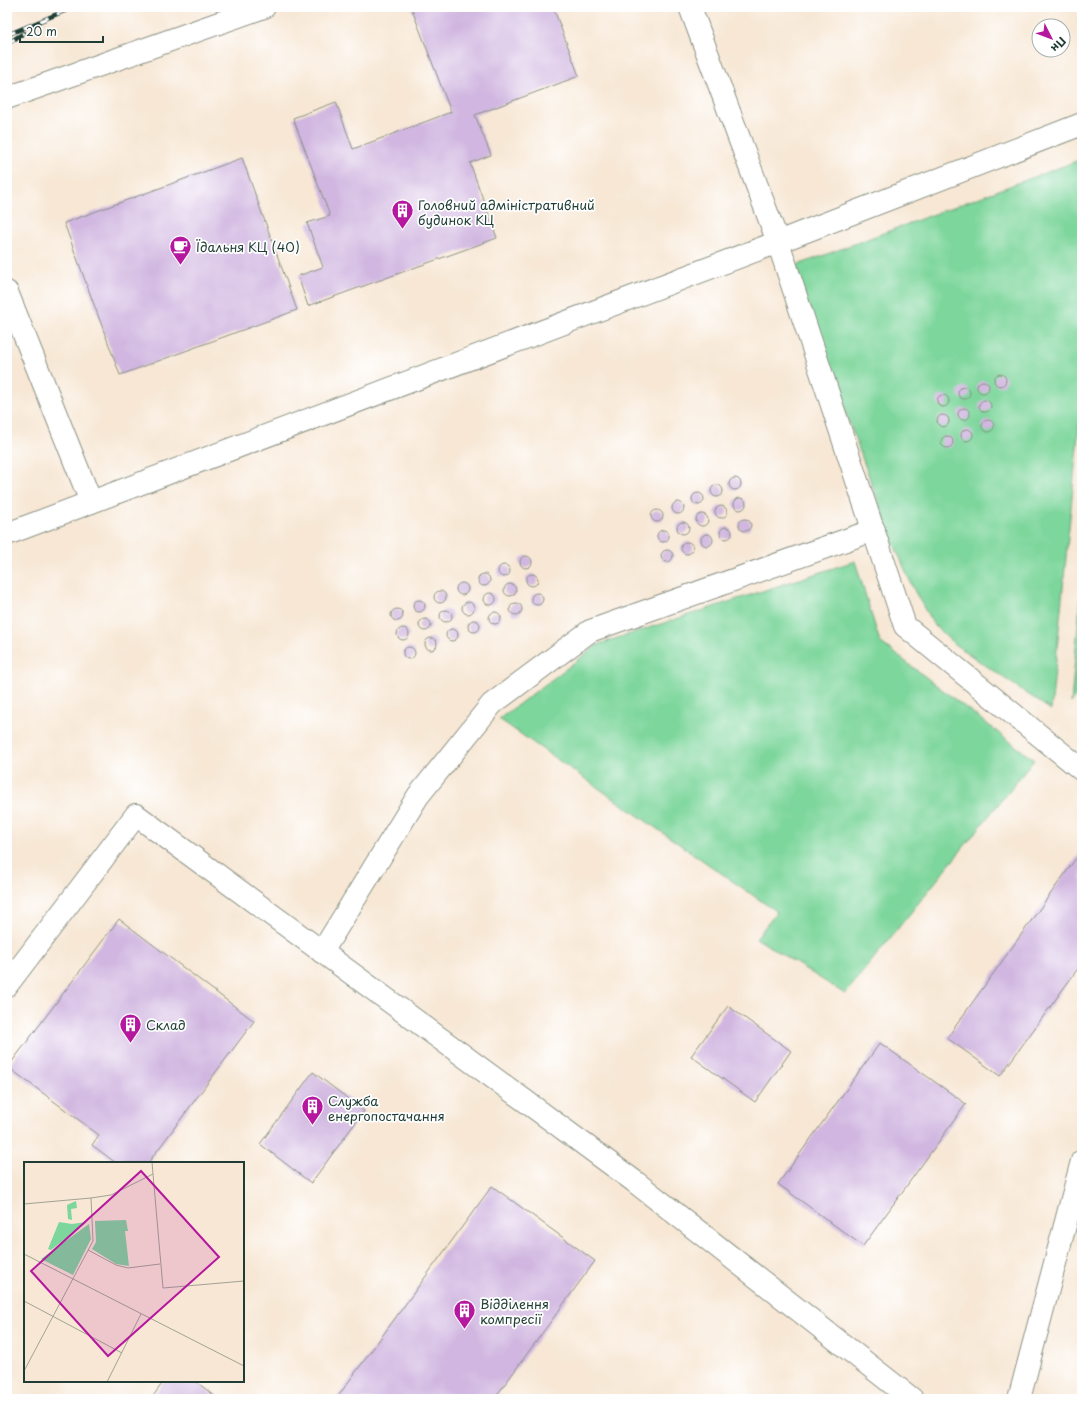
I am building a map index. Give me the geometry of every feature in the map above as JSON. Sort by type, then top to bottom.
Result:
[{"type":"street","points":[[7,98],[264,7]]},
{"type":"street","points":[[690,7],[778,242],[905,626],[1082,770]]},
{"type":"street","points":[[7,534],[778,242],[1082,124]]},
{"type":"street","points":[[7,292],[91,502]]},
{"type":"street","points":[[322,952],[418,796],[492,704],[590,631],[874,530]]},
{"type":"street","points":[[7,985],[136,815],[634,1181],[912,1399]]},
{"type":"street","points":[[1020,1399],[1082,1161]]},
{"type":"green space","points":[[1082,159],[1082,396],[1051,710],[954,644],[933,624],[914,590],[893,542],[818,337],[795,266]]},
{"type":"green space","points":[[855,561],[880,642],[1034,760],[845,994],[756,938],[777,912],[499,719],[599,644]]},
{"type":"green space","points":[[1082,580],[1082,687],[1071,703]]},
{"type":"building","points":[[411,7],[553,7],[579,76],[475,115],[491,155],[470,163],[497,238],[308,306],[298,276],[323,267],[307,223],[330,216],[293,118],[336,102],[353,149],[451,112]]},
{"type":"building","name":"Їдальня КЦ (40)","points":[[242,158],[297,310],[120,375],[64,223]]},
{"type":"building","points":[[998,374],[1002,374],[1006,380],[1002,386],[998,386],[994,382],[994,378]]},
{"type":"building","points":[[981,381],[985,381],[989,387],[985,393],[981,393],[977,389],[977,385]]},
{"type":"building","points":[[962,387],[966,387],[970,393],[966,399],[962,399],[958,395],[958,391]]},
{"type":"building","points":[[943,395],[947,397],[949,401],[947,405],[943,407],[939,405],[937,401],[939,397]]},
{"type":"building","points":[[983,400],[987,400],[991,406],[987,412],[983,412],[979,408],[979,404]]},
{"type":"building","points":[[962,408],[966,408],[970,414],[966,420],[962,420],[958,416],[958,412]]},
{"type":"building","points":[[943,415],[947,417],[949,421],[947,425],[943,427],[939,425],[937,421],[939,417]]},
{"type":"building","points":[[986,420],[990,420],[994,426],[990,432],[986,432],[982,428],[982,424]]},
{"type":"building","points":[[965,429],[969,429],[973,435],[969,441],[965,441],[961,437],[961,433]]},
{"type":"building","points":[[947,436],[951,438],[953,442],[951,446],[947,448],[943,446],[941,442],[943,438]]},
{"type":"building","points":[[735,478],[739,480],[741,484],[739,488],[735,490],[731,488],[729,484],[731,480]]},
{"type":"building","points":[[717,485],[721,487],[723,491],[721,495],[717,497],[713,495],[711,491],[713,487]]},
{"type":"building","points":[[696,493],[700,493],[704,499],[700,505],[696,505],[692,501],[692,497]]},
{"type":"building","points":[[740,498],[744,500],[746,504],[744,508],[740,510],[736,508],[734,504],[736,500]]},
{"type":"building","points":[[676,502],[680,502],[684,508],[680,514],[676,514],[672,510],[672,506]]},
{"type":"building","points":[[719,506],[723,506],[727,512],[723,518],[719,518],[715,514],[715,510]]},
{"type":"building","points":[[657,510],[661,512],[663,516],[661,520],[657,522],[653,520],[651,516],[653,512]]},
{"type":"building","points":[[700,514],[704,514],[708,520],[704,526],[700,526],[696,522],[696,518]]},
{"type":"building","points":[[743,519],[747,519],[751,525],[747,531],[743,531],[739,527],[739,523]]},
{"type":"building","points":[[681,522],[685,522],[689,528],[685,534],[681,534],[677,530],[677,526]]},
{"type":"building","points":[[724,527],[728,527],[732,533],[728,539],[724,539],[720,535],[720,531]]},
{"type":"building","points":[[661,530],[665,530],[669,536],[665,542],[661,542],[657,538],[657,534]]},
{"type":"building","points":[[705,534],[709,534],[713,540],[709,546],[705,546],[701,542],[701,538]]},
{"type":"building","points":[[687,542],[691,544],[693,548],[691,552],[687,554],[683,552],[681,548],[683,544]]},
{"type":"building","points":[[667,550],[671,552],[673,556],[671,560],[667,562],[663,560],[661,556],[663,552]]},
{"type":"building","points":[[524,556],[528,556],[532,562],[528,568],[524,568],[520,564],[520,560]]},
{"type":"building","points":[[502,565],[506,565],[510,571],[506,577],[502,577],[498,573],[498,569]]},
{"type":"building","points":[[482,574],[486,574],[490,580],[486,586],[482,586],[478,582],[478,578]]},
{"type":"building","points":[[530,574],[534,574],[538,580],[534,586],[530,586],[526,582],[526,578]]},
{"type":"building","points":[[460,583],[464,583],[468,589],[464,595],[460,595],[456,591],[456,587]]},
{"type":"building","points":[[508,584],[512,584],[516,590],[512,596],[508,596],[504,592],[504,588]]},
{"type":"building","points":[[438,591],[442,591],[446,597],[442,603],[438,603],[434,599],[434,595]]},
{"type":"building","points":[[490,593],[494,595],[496,599],[494,603],[490,605],[486,603],[484,599],[486,595]]},
{"type":"building","points":[[535,593],[539,593],[543,599],[539,605],[535,605],[531,601],[531,597]]},
{"type":"building","points":[[417,600],[421,600],[425,606],[421,612],[417,612],[413,608],[413,604]]},
{"type":"building","points":[[466,602],[470,602],[474,608],[470,614],[466,614],[462,610],[462,606]]},
{"type":"building","points":[[514,603],[518,603],[522,609],[518,615],[514,615],[510,611],[510,607]]},
{"type":"building","points":[[397,609],[401,611],[403,615],[401,619],[397,621],[393,619],[391,615],[393,611]]},
{"type":"building","points":[[444,610],[448,610],[452,616],[448,622],[444,622],[440,618],[440,614]]},
{"type":"building","points":[[493,612],[497,612],[501,618],[497,624],[493,624],[489,620],[489,616]]},
{"type":"building","points":[[423,619],[427,619],[431,625],[427,631],[423,631],[419,627],[419,623]]},
{"type":"building","points":[[472,620],[476,620],[480,626],[476,632],[472,632],[468,628],[468,624]]},
{"type":"building","points":[[401,628],[405,628],[409,634],[405,640],[401,640],[397,636],[397,632]]},
{"type":"building","points":[[450,629],[454,629],[458,635],[454,641],[450,641],[446,637],[446,633]]},
{"type":"building","points":[[429,638],[433,638],[437,644],[433,650],[429,650],[425,646],[425,642]]},
{"type":"building","points":[[407,647],[411,647],[415,653],[411,659],[407,659],[403,655],[403,651]]},
{"type":"building","points":[[1082,850],[1082,963],[1000,1076],[947,1038]]},
{"type":"building","name":"Склад","points":[[119,919],[254,1021],[149,1162],[115,1162],[92,1145],[99,1135],[8,1067]]},
{"type":"building","points":[[728,1006],[791,1051],[755,1102],[691,1056]]},
{"type":"building","points":[[880,1043],[966,1104],[863,1246],[778,1184]]},
{"type":"building","name":"Служба енергопостачання","points":[[313,1072],[364,1111],[311,1183],[260,1144]]},
{"type":"building","name":"Відділення компресії","points":[[492,1186],[595,1261],[494,1399],[336,1399]]},
{"type":"building","points":[[163,1382],[196,1382],[219,1399],[151,1399]]},
{"type":"railway","points":[[7,35],[74,7]]},
{"type":"railway","points":[[7,44],[24,33]]},
{"type":"place","name":"Головний адміністративний будинок КЦ","points":[[402,230]]},
{"type":"place","name":"Їдальня КЦ (40)","points":[[181,266]]},
{"type":"place","name":"Склад","points":[[131,1044]]},
{"type":"place","name":"Служба енергопостачання","points":[[312,1126]]},
{"type":"place","name":"Відділення компресії","points":[[465,1330]]}]
